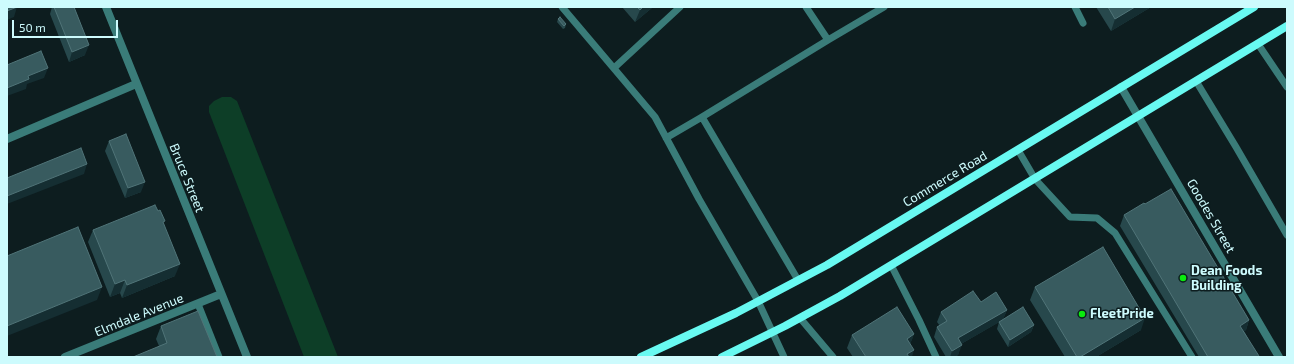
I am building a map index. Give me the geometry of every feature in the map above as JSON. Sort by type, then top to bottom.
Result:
[{"type":"main road","name":"Commerce Road","points":[[641,357],[701,330],[827,265],[1254,7]]},
{"type":"main road","points":[[722,357],[800,318],[891,265],[1287,26]]},
{"type":"street","name":"Bruce Street","points":[[106,7],[247,357]]},
{"type":"street","points":[[7,139],[136,84]]},
{"type":"street","name":"Goodes Street","points":[[1121,87],[1280,357]]},
{"type":"street","name":"Elmdale Avenue","points":[[65,357],[222,294]]},
{"type":"lane","points":[[562,7],[655,117],[699,199],[758,301],[784,357]]},
{"type":"lane","points":[[614,68],[680,7]]},
{"type":"lane","points":[[806,7],[828,40]]},
{"type":"lane","points":[[666,138],[884,7]]},
{"type":"lane","points":[[1075,7],[1084,23]]},
{"type":"lane","points":[[1258,44],[1287,87]]},
{"type":"lane","points":[[1196,81],[1287,235]]},
{"type":"lane","points":[[702,117],[798,280]]},
{"type":"lane","points":[[1018,150],[1035,179],[1070,217],[1097,218],[1115,233],[1192,357]]},
{"type":"lane","points":[[891,265],[936,357]]},
{"type":"lane","points":[[198,304],[219,357]]},
{"type":"lane","points":[[800,318],[833,357]]},
{"type":"shaded area","points":[[222,97],[231,97],[237,101],[338,357],[304,357],[209,112],[209,106],[214,101]]},
{"type":"building","points":[[7,7],[17,7],[7,11]]},
{"type":"building","points":[[54,7],[74,7],[89,45],[72,52]]},
{"type":"building","points":[[1108,7],[1135,7],[1115,19]]},
{"type":"building","points":[[560,17],[566,24],[564,26],[558,19]]},
{"type":"building","points":[[41,51],[48,68],[28,76],[29,79],[7,88],[7,65]]},
{"type":"building","points":[[126,134],[145,182],[128,188],[109,141]]},
{"type":"building","points":[[81,148],[87,164],[7,196],[7,178]]},
{"type":"building","name":"Dean Foods Building","points":[[1171,189],[1249,320],[1240,326],[1259,356],[1258,357],[1208,357],[1124,215]]},
{"type":"building","points":[[155,205],[158,211],[160,210],[165,221],[163,222],[180,264],[127,285],[125,280],[115,284],[93,230]]},
{"type":"building","points":[[78,227],[102,287],[7,326],[7,256]]},
{"type":"building","points":[[1103,247],[1145,318],[1080,357],[1077,357],[1035,287]]},
{"type":"building","points":[[973,291],[981,302],[996,292],[1007,310],[958,338],[962,345],[952,351],[937,327],[947,321],[941,312]]},
{"type":"building","points":[[897,307],[914,334],[907,339],[914,350],[907,354],[909,357],[866,357],[852,335]]},
{"type":"building","points":[[1023,307],[1034,325],[1010,340],[999,322]]},
{"type":"building","points":[[198,311],[217,357],[133,357],[167,343],[161,326]]},
{"type":"place","name":"Dean Foods Building","points":[[1183,278]]},
{"type":"place","name":"FleetPride","points":[[1082,314]]}]
